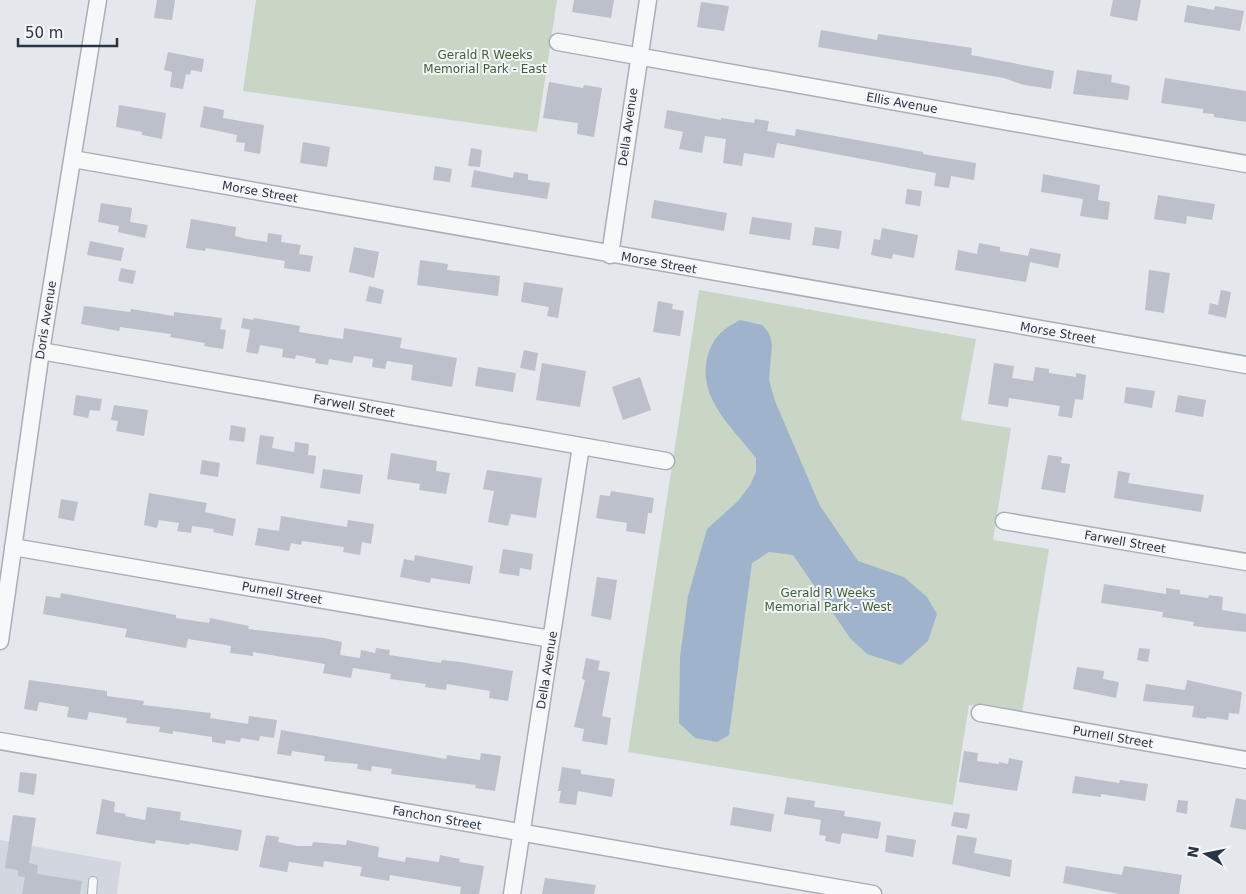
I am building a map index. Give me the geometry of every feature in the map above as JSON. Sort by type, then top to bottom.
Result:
[{"type":"street","name":"Doris Avenue","points":[[0,640],[41,352],[98,0]]},
{"type":"street","name":"Della Avenue","points":[[610,255],[648,0]]},
{"type":"street","name":"Ellis Avenue","points":[[558,42],[1246,164]]},
{"type":"street","name":"Morse Street","points":[[73,159],[610,255],[1246,365]]},
{"type":"street","name":"Farwell Street","points":[[41,352],[666,461]]},
{"type":"street","name":"Della Avenue","points":[[512,894],[581,446]]},
{"type":"street","name":"Farwell Street","points":[[1004,521],[1246,562]]},
{"type":"street","name":"Purnell Street","points":[[12,547],[551,639]]},
{"type":"street","name":"Purnell Street","points":[[980,713],[1246,760]]},
{"type":"street","name":"Fanchon Street","points":[[0,741],[873,894]]},
{"type":"lane","points":[[92,894],[93,880]]},
{"type":"shaded area","points":[[0,840],[121,862],[117,894],[0,894]]},
{"type":"green space","name":"Gerald R Weeks Memorial Park - East","points":[[256,0],[557,0],[537,132],[243,91]]},
{"type":"green space","name":"Gerald R Weeks Memorial Park - West","points":[[699,290],[976,339],[961,420],[1011,428],[993,540],[1049,549],[1022,713],[969,705],[953,805],[628,752]]},
{"type":"water","points":[[740,320],[762,325],[769,333],[772,344],[769,380],[775,401],[820,506],[858,561],[904,577],[927,597],[937,614],[928,641],[901,665],[867,654],[850,638],[793,555],[769,552],[752,563],[729,735],[717,742],[695,738],[679,723],[680,657],[688,596],[707,529],[738,501],[750,485],[756,472],[756,458],[728,424],[712,400],[706,374],[709,352],[718,335]]},
{"type":"building","points":[[157,0],[175,0],[172,20],[154,18]]},
{"type":"building","points":[[574,0],[614,0],[611,18],[572,12]]},
{"type":"building","points":[[1113,0],[1141,0],[1137,21],[1110,16]]},
{"type":"building","points":[[701,2],[729,6],[724,31],[697,27]]},
{"type":"building","points":[[1187,5],[1214,10],[1215,6],[1244,11],[1240,31],[1184,22]]},
{"type":"building","points":[[821,30],[877,40],[878,34],[972,48],[971,55],[1054,71],[1051,89],[1024,85],[1004,78],[818,47]]},
{"type":"building","points":[[168,52],[204,59],[202,72],[191,70],[190,75],[186,74],[183,89],[170,87],[172,72],[164,70]]},
{"type":"building","points":[[1077,70],[1112,75],[1111,82],[1130,86],[1128,100],[1073,94]]},
{"type":"building","points":[[1165,78],[1246,91],[1246,122],[1214,117],[1214,114],[1203,113],[1203,109],[1161,103]]},
{"type":"building","points":[[549,82],[583,88],[584,85],[602,88],[594,137],[577,134],[578,123],[543,118]]},
{"type":"building","points":[[119,105],[166,113],[162,139],[142,135],[142,132],[116,127]]},
{"type":"building","points":[[204,106],[224,110],[223,118],[264,125],[260,154],[244,151],[245,143],[236,142],[237,135],[200,127]]},
{"type":"building","points":[[667,110],[721,120],[721,118],[754,123],[755,119],[769,121],[767,131],[795,136],[796,129],[976,163],[974,180],[951,176],[949,188],[934,186],[936,173],[777,143],[774,158],[744,153],[742,166],[723,163],[726,139],[705,136],[702,153],[679,149],[683,132],[664,128]]},
{"type":"building","points":[[303,142],[330,147],[327,167],[300,163]]},
{"type":"building","points":[[471,148],[482,150],[480,167],[468,166]]},
{"type":"building","points":[[435,166],[452,169],[450,182],[433,180]]},
{"type":"building","points":[[474,170],[513,178],[514,172],[528,174],[528,180],[550,183],[547,199],[471,187]]},
{"type":"building","points":[[1043,174],[1100,185],[1098,200],[1110,202],[1108,220],[1080,216],[1083,199],[1041,192]]},
{"type":"building","points":[[907,189],[922,191],[920,206],[905,204]]},
{"type":"building","points":[[1158,195],[1215,204],[1212,220],[1187,216],[1186,224],[1154,219]]},
{"type":"building","points":[[654,200],[727,213],[724,231],[651,218]]},
{"type":"building","points":[[101,203],[132,208],[130,222],[148,225],[145,238],[118,232],[119,226],[98,222]]},
{"type":"building","points":[[752,217],[792,223],[790,240],[749,234]]},
{"type":"building","points":[[191,219],[236,227],[235,236],[247,239],[267,242],[268,233],[282,235],[281,242],[301,245],[299,254],[313,256],[310,272],[284,268],[285,261],[206,248],[205,251],[186,248]]},
{"type":"building","points":[[815,227],[842,231],[839,249],[812,245]]},
{"type":"building","points":[[882,228],[918,235],[914,258],[893,254],[892,259],[871,255],[874,239],[880,240]]},
{"type":"building","points":[[90,241],[124,248],[121,261],[87,255]]},
{"type":"building","points":[[979,243],[1000,247],[1000,251],[1028,256],[1030,248],[1061,254],[1058,268],[1030,262],[1026,282],[955,270],[958,250],[977,254]]},
{"type":"building","points":[[354,247],[379,252],[374,278],[349,272]]},
{"type":"building","points":[[420,260],[448,264],[447,270],[500,276],[498,296],[417,285]]},
{"type":"building","points":[[121,268],[136,271],[133,284],[118,281]]},
{"type":"building","points":[[1149,270],[1170,273],[1164,313],[1145,310]]},
{"type":"building","points":[[524,282],[563,288],[558,318],[547,316],[549,307],[521,302]]},
{"type":"building","points":[[369,286],[384,290],[381,304],[366,301]]},
{"type":"building","points":[[1221,290],[1231,292],[1226,318],[1208,314],[1210,303],[1218,305]]},
{"type":"building","points":[[658,301],[673,304],[672,309],[684,311],[680,336],[653,332]]},
{"type":"building","points":[[84,306],[130,312],[131,309],[174,316],[174,312],[222,318],[220,329],[226,330],[223,349],[204,346],[205,343],[170,337],[171,334],[120,327],[119,331],[81,324]]},
{"type":"building","points":[[243,318],[253,320],[254,318],[300,326],[299,332],[343,339],[344,328],[402,338],[400,348],[457,358],[452,387],[411,380],[413,365],[387,361],[385,369],[372,367],[373,359],[354,356],[352,363],[329,359],[328,365],[315,363],[316,359],[296,355],[295,359],[282,357],[283,349],[260,345],[258,354],[246,352],[250,330],[241,328]]},
{"type":"building","points":[[524,350],[538,353],[535,371],[520,368]]},
{"type":"building","points":[[542,363],[586,371],[580,407],[536,400]]},
{"type":"building","points":[[994,363],[1014,366],[1012,378],[1033,381],[1035,367],[1049,369],[1049,373],[1076,377],[1076,373],[1086,375],[1083,400],[1075,399],[1072,418],[1058,416],[1060,406],[1009,398],[1008,407],[988,404]]},
{"type":"building","points":[[478,367],[516,373],[513,392],[475,386]]},
{"type":"building","points":[[640,377],[651,410],[623,420],[612,387]]},
{"type":"building","points":[[1126,387],[1155,391],[1152,408],[1124,403]]},
{"type":"building","points":[[76,395],[102,399],[100,411],[90,410],[88,418],[73,415]]},
{"type":"building","points":[[1178,395],[1206,400],[1203,417],[1175,412]]},
{"type":"building","points":[[114,405],[148,410],[144,436],[116,431],[118,421],[111,420]]},
{"type":"building","points":[[231,425],[246,428],[244,442],[229,440]]},
{"type":"building","points":[[260,435],[274,437],[272,448],[294,452],[295,442],[309,444],[308,455],[316,456],[314,474],[256,464]]},
{"type":"building","points":[[391,453],[437,461],[436,471],[450,473],[446,494],[419,490],[420,484],[387,479]]},
{"type":"building","points":[[1048,455],[1062,457],[1061,463],[1070,464],[1065,493],[1041,489]]},
{"type":"building","points":[[202,460],[220,463],[218,477],[200,474]]},
{"type":"building","points":[[323,469],[363,475],[360,494],[320,488]]},
{"type":"building","points":[[487,470],[542,478],[536,518],[511,514],[508,526],[488,522],[494,491],[483,489]]},
{"type":"building","points":[[1118,471],[1130,473],[1128,483],[1204,495],[1201,512],[1114,498]]},
{"type":"building","points":[[611,491],[654,498],[652,513],[648,513],[645,534],[626,531],[627,523],[596,518],[600,495],[610,496]]},
{"type":"building","points":[[149,493],[207,503],[205,512],[236,519],[233,536],[213,532],[214,529],[192,526],[191,533],[177,531],[179,523],[159,520],[157,528],[144,525]]},
{"type":"building","points":[[61,499],[78,502],[74,521],[58,518]]},
{"type":"building","points":[[281,516],[347,527],[348,520],[374,524],[371,544],[362,542],[360,555],[343,552],[344,547],[302,541],[301,545],[291,543],[289,551],[255,545],[258,528],[279,531]]},
{"type":"building","points":[[503,549],[533,554],[531,570],[520,568],[519,576],[499,573]]},
{"type":"building","points":[[415,555],[473,566],[470,584],[431,578],[430,583],[400,577],[404,559],[414,561]]},
{"type":"building","points":[[597,577],[617,580],[611,620],[591,616]]},
{"type":"building","points":[[1104,584],[1166,594],[1166,588],[1180,590],[1180,594],[1208,598],[1209,595],[1223,597],[1222,610],[1246,614],[1246,632],[1193,626],[1194,622],[1162,617],[1163,612],[1101,603]]},
{"type":"building","points":[[61,593],[176,615],[176,618],[209,623],[210,618],[249,626],[248,629],[342,642],[340,655],[360,658],[361,650],[375,653],[376,648],[390,650],[389,655],[441,663],[442,660],[461,662],[513,671],[508,701],[489,698],[490,691],[447,684],[446,690],[425,687],[426,684],[390,679],[391,674],[353,668],[351,678],[323,673],[325,664],[253,652],[253,656],[230,653],[231,646],[226,645],[188,639],[186,648],[125,637],[127,629],[43,614],[46,596],[60,598]]},
{"type":"building","points":[[1139,648],[1150,649],[1148,662],[1137,660]]},
{"type":"building","points":[[586,658],[600,661],[598,670],[610,672],[602,716],[611,718],[607,745],[582,741],[584,729],[574,727],[585,680],[582,679]]},
{"type":"building","points":[[1077,667],[1104,671],[1103,679],[1119,682],[1116,698],[1073,689]]},
{"type":"building","points":[[29,680],[107,691],[107,696],[144,701],[143,705],[211,713],[210,718],[248,724],[249,716],[277,720],[274,738],[260,736],[259,741],[241,738],[240,742],[226,740],[225,744],[212,742],[212,737],[173,731],[173,734],[159,732],[160,727],[126,723],[127,718],[89,712],[87,720],[67,717],[69,707],[39,702],[37,711],[24,709]]},
{"type":"building","points":[[1187,680],[1242,692],[1239,714],[1229,713],[1228,720],[1207,717],[1206,719],[1192,717],[1194,706],[1143,701],[1146,684],[1185,690]]},
{"type":"building","points":[[281,730],[446,759],[447,755],[480,760],[481,753],[501,756],[495,791],[475,788],[476,785],[391,774],[392,769],[372,766],[371,771],[357,769],[358,764],[324,761],[325,756],[292,751],[291,756],[277,754]]},
{"type":"building","points":[[964,751],[978,753],[977,761],[1008,764],[1009,758],[1023,761],[1017,791],[959,782]]},
{"type":"building","points":[[562,767],[581,770],[581,774],[615,779],[612,797],[578,791],[576,805],[559,803],[561,791],[558,791]]},
{"type":"building","points":[[20,772],[37,774],[34,795],[18,792]]},
{"type":"building","points":[[1075,776],[1119,783],[1120,780],[1148,784],[1145,801],[1101,794],[1101,797],[1072,793]]},
{"type":"building","points":[[787,797],[815,801],[814,807],[845,811],[844,816],[881,822],[878,839],[842,833],[840,844],[825,841],[826,836],[819,835],[821,820],[784,814]]},
{"type":"building","points":[[1236,798],[1246,800],[1246,830],[1230,827]]},
{"type":"building","points":[[102,799],[115,802],[114,812],[126,814],[125,816],[145,820],[147,807],[181,812],[180,820],[242,830],[238,851],[190,843],[189,845],[156,840],[155,844],[96,834]]},
{"type":"building","points":[[1178,800],[1188,801],[1187,814],[1176,812]]},
{"type":"building","points":[[733,807],[774,814],[771,832],[730,825]]},
{"type":"building","points":[[954,812],[970,814],[967,829],[951,826]]},
{"type":"building","points":[[13,815],[36,818],[29,863],[38,865],[37,874],[82,881],[80,894],[22,894],[25,877],[18,876],[18,870],[5,868]]},
{"type":"building","points":[[266,835],[279,837],[278,842],[298,846],[312,846],[313,842],[346,845],[347,840],[379,847],[378,857],[405,862],[406,857],[439,862],[440,855],[460,859],[459,862],[484,866],[479,894],[460,894],[461,887],[390,875],[389,881],[360,876],[362,867],[324,861],[323,867],[289,862],[287,872],[259,867]]},
{"type":"building","points":[[887,835],[916,840],[913,857],[885,852]]},
{"type":"building","points":[[957,835],[977,838],[974,853],[1012,860],[1010,877],[952,864]]},
{"type":"building","points":[[1066,866],[1122,875],[1124,866],[1182,875],[1179,894],[1119,894],[1063,883]]},
{"type":"building","points":[[545,878],[596,885],[594,894],[542,894]]}]
